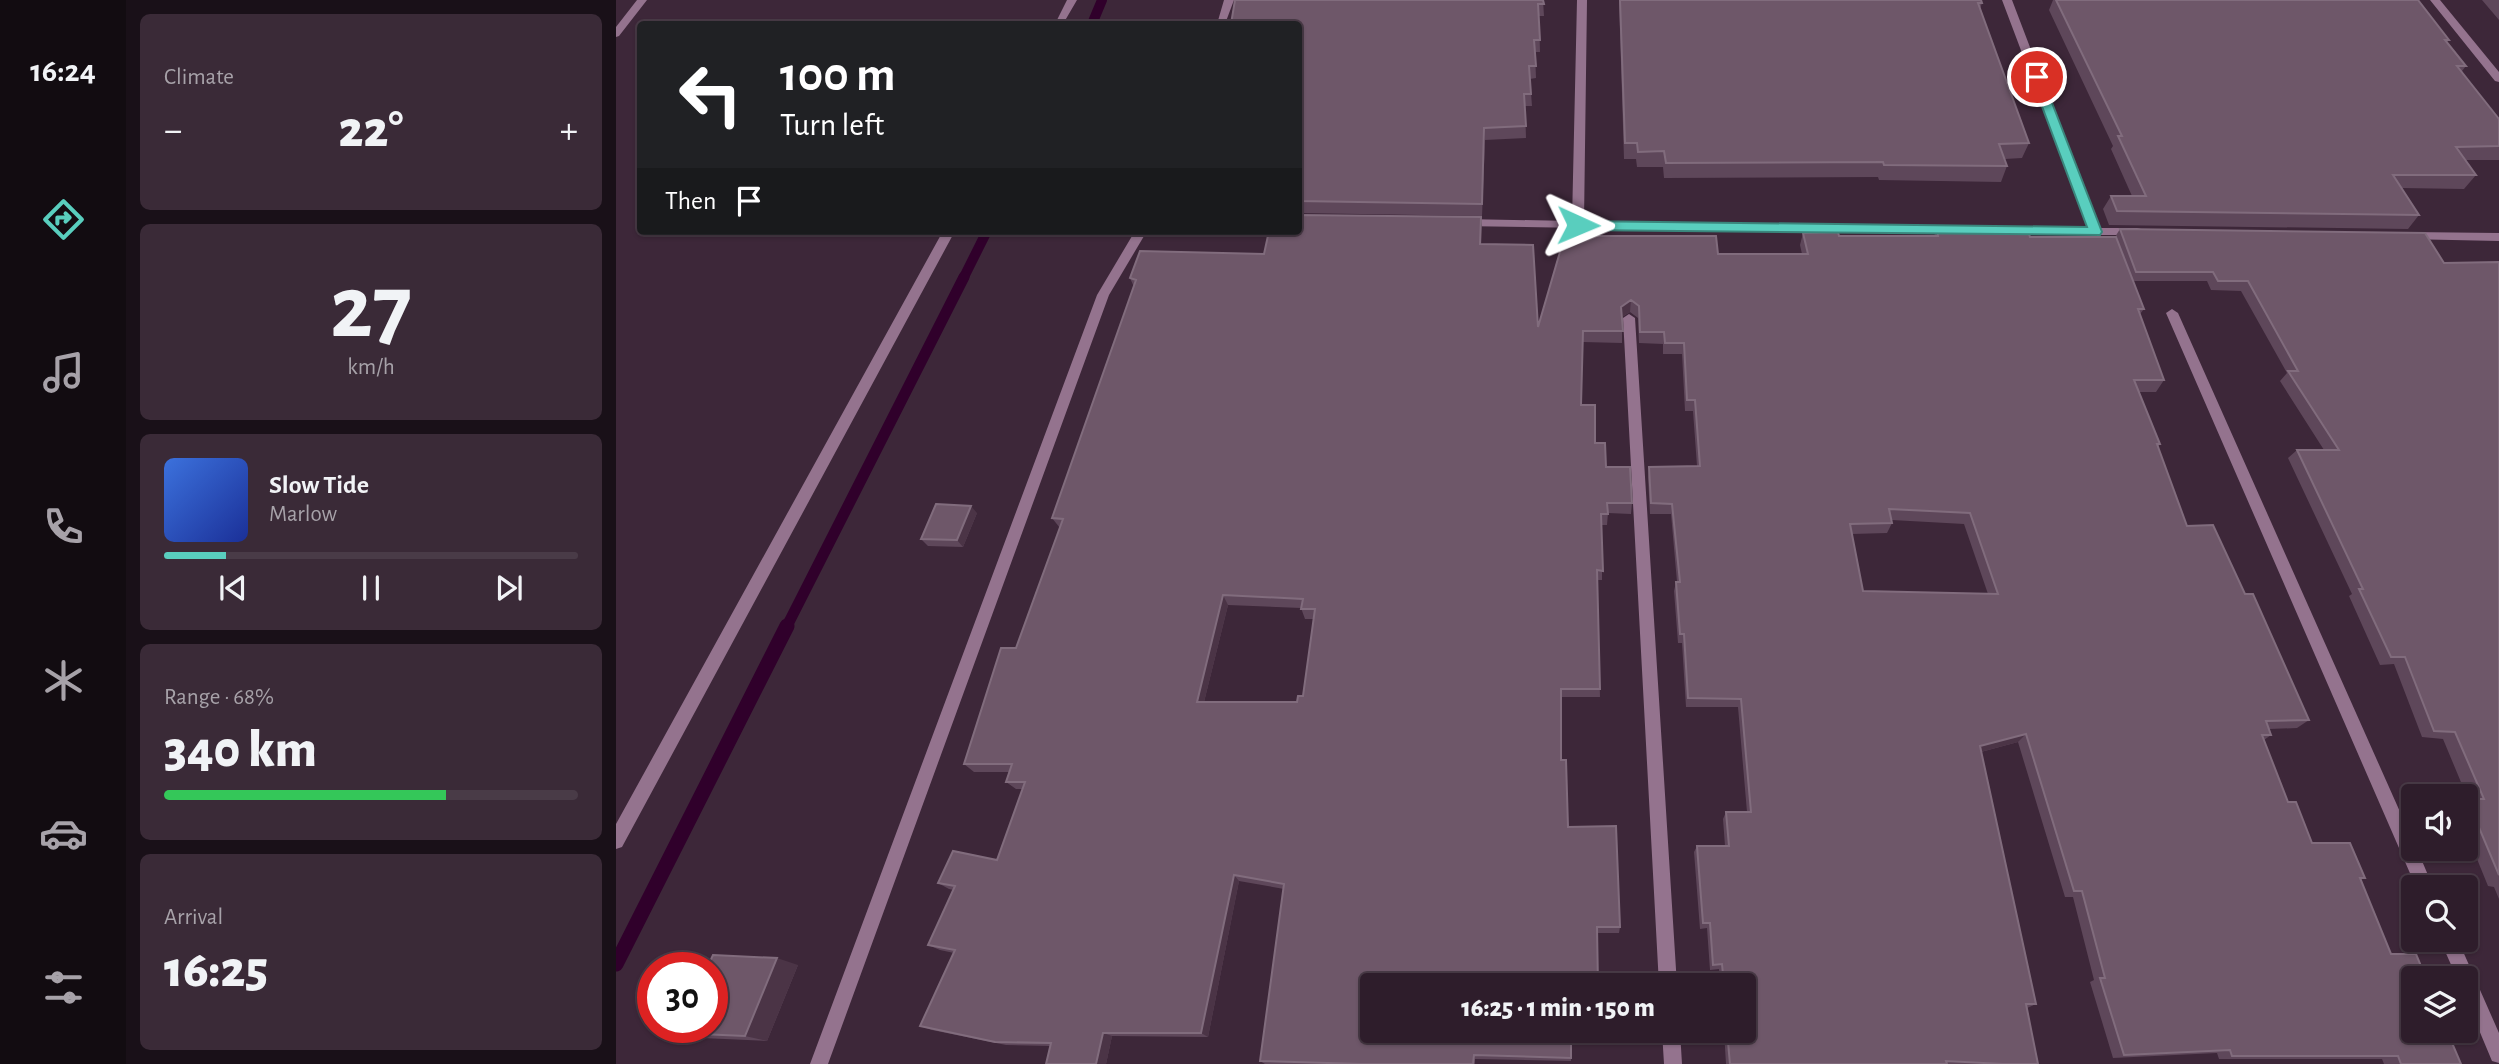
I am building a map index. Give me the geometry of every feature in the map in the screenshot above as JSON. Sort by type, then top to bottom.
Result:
[{"type":"street","points":[[616,34],[642,0]]},
{"type":"street","points":[[1061,21],[1072,0]]},
{"type":"street","points":[[1223,21],[1229,0]]},
{"type":"street","points":[[1578,225],[1582,0]]},
{"type":"street","points":[[2007,0],[2095,232]]},
{"type":"street","points":[[2435,0],[2499,79]]},
{"type":"street","points":[[1452,223],[1970,230]]},
{"type":"street","points":[[1998,230],[2151,232]]},
{"type":"street","points":[[616,841],[947,235]]},
{"type":"street","points":[[819,1064],[1103,295],[1139,235]]},
{"type":"street","points":[[2402,236],[2499,237]]},
{"type":"street","points":[[2172,313],[2420,875]]},
{"type":"street","points":[[1629,318],[1667,973]]},
{"type":"street","points":[[2478,1006],[2499,1054]]},
{"type":"street","points":[[1672,1043],[1673,1064]]},
{"type":"building","points":[[1235,0],[1543,0],[1544,4],[1538,4],[1540,40],[1534,40],[1536,66],[1529,66],[1531,94],[1524,94],[1526,126],[1484,128],[1482,204],[1302,201],[1302,21],[1232,21]]},
{"type":"building","points":[[1620,0],[1981,0],[1982,3],[1978,3],[2029,143],[1999,144],[2007,166],[1884,165],[1883,162],[1666,163],[1664,151],[1638,152],[1637,143],[1625,143]]},
{"type":"building","points":[[2056,0],[2418,0],[2466,66],[2457,66],[2499,119],[2499,146],[2456,147],[2476,175],[2393,175],[2419,215],[2117,211],[2111,196],[2146,196],[2118,136],[2122,136]]},
{"type":"building","points":[[1302,215],[1481,217],[1480,244],[1533,245],[1538,327],[1562,245],[1572,245],[1572,236],[1716,236],[1718,254],[1808,254],[1803,233],[1838,232],[1839,236],[1938,236],[1937,229],[2027,227],[2030,237],[2116,237],[2144,309],[2138,309],[2164,380],[2134,380],[2160,444],[2157,444],[2187,526],[2213,525],[2245,594],[2253,594],[2309,720],[2266,721],[2271,735],[2262,735],[2288,802],[2296,802],[2312,843],[2350,843],[2365,878],[2360,878],[2391,954],[2416,954],[2421,966],[2401,966],[2401,1043],[2452,1043],[2461,1064],[2401,1064],[2398,1056],[2232,1056],[2230,1050],[2124,1055],[2100,978],[2105,978],[2082,891],[2074,891],[2026,734],[1980,746],[2036,1004],[2026,1004],[2038,1064],[1946,1061],[1947,1064],[1730,1064],[1728,1043],[1756,1043],[1756,973],[1723,973],[1722,964],[1713,965],[1710,923],[1703,923],[1697,846],[1729,846],[1726,812],[1751,812],[1741,699],[1688,698],[1684,634],[1680,634],[1676,582],[1680,582],[1672,504],[1651,503],[1649,467],[1700,466],[1695,400],[1687,400],[1684,343],[1665,343],[1664,332],[1640,332],[1639,306],[1631,300],[1621,307],[1623,331],[1583,331],[1581,405],[1595,405],[1595,443],[1605,443],[1606,467],[1630,467],[1632,503],[1607,503],[1608,514],[1601,514],[1603,571],[1597,570],[1600,689],[1561,689],[1561,760],[1566,760],[1568,827],[1616,826],[1620,927],[1597,927],[1598,973],[1360,973],[1360,1043],[1571,1043],[1571,1058],[1474,1055],[1473,1064],[1260,1061],[1284,884],[1234,875],[1201,1033],[1103,1033],[1096,1064],[1046,1064],[1051,1043],[995,1042],[920,1026],[955,950],[928,945],[955,886],[938,883],[953,851],[997,860],[1025,782],[1006,782],[1012,764],[964,764],[1001,648],[1016,648],[1063,519],[1052,518],[1136,280],[1130,278],[1140,251],[1264,254],[1268,235],[1302,235]],"holes":[[[1889,509],[1970,513],[1998,594],[1863,591],[1850,524],[1892,523]],[[1223,595],[1303,599],[1301,609],[1315,609],[1303,696],[1298,696],[1297,702],[1197,702]]]},
{"type":"building","points":[[2120,229],[2425,233],[2444,263],[2499,262],[2499,875],[2478,825],[2478,799],[2484,799],[2455,732],[2434,731],[2405,657],[2391,657],[2359,589],[2363,589],[2297,450],[2339,450],[2288,371],[2298,371],[2248,281],[2218,281],[2213,272],[2136,272]]},
{"type":"building","points":[[936,504],[971,506],[957,540],[921,539]]},
{"type":"building","points":[[728,956],[777,958],[745,1036],[728,1035]]},
{"type":"waterway","points":[[1093,21],[1102,0]]},
{"type":"waterway","points":[[964,277],[985,235]]},
{"type":"waterway","points":[[786,628],[964,277]]},
{"type":"waterway","points":[[616,964],[787,626]]},
{"type":"route","points":[[1578,225],[2095,232],[2037,77]]}]
